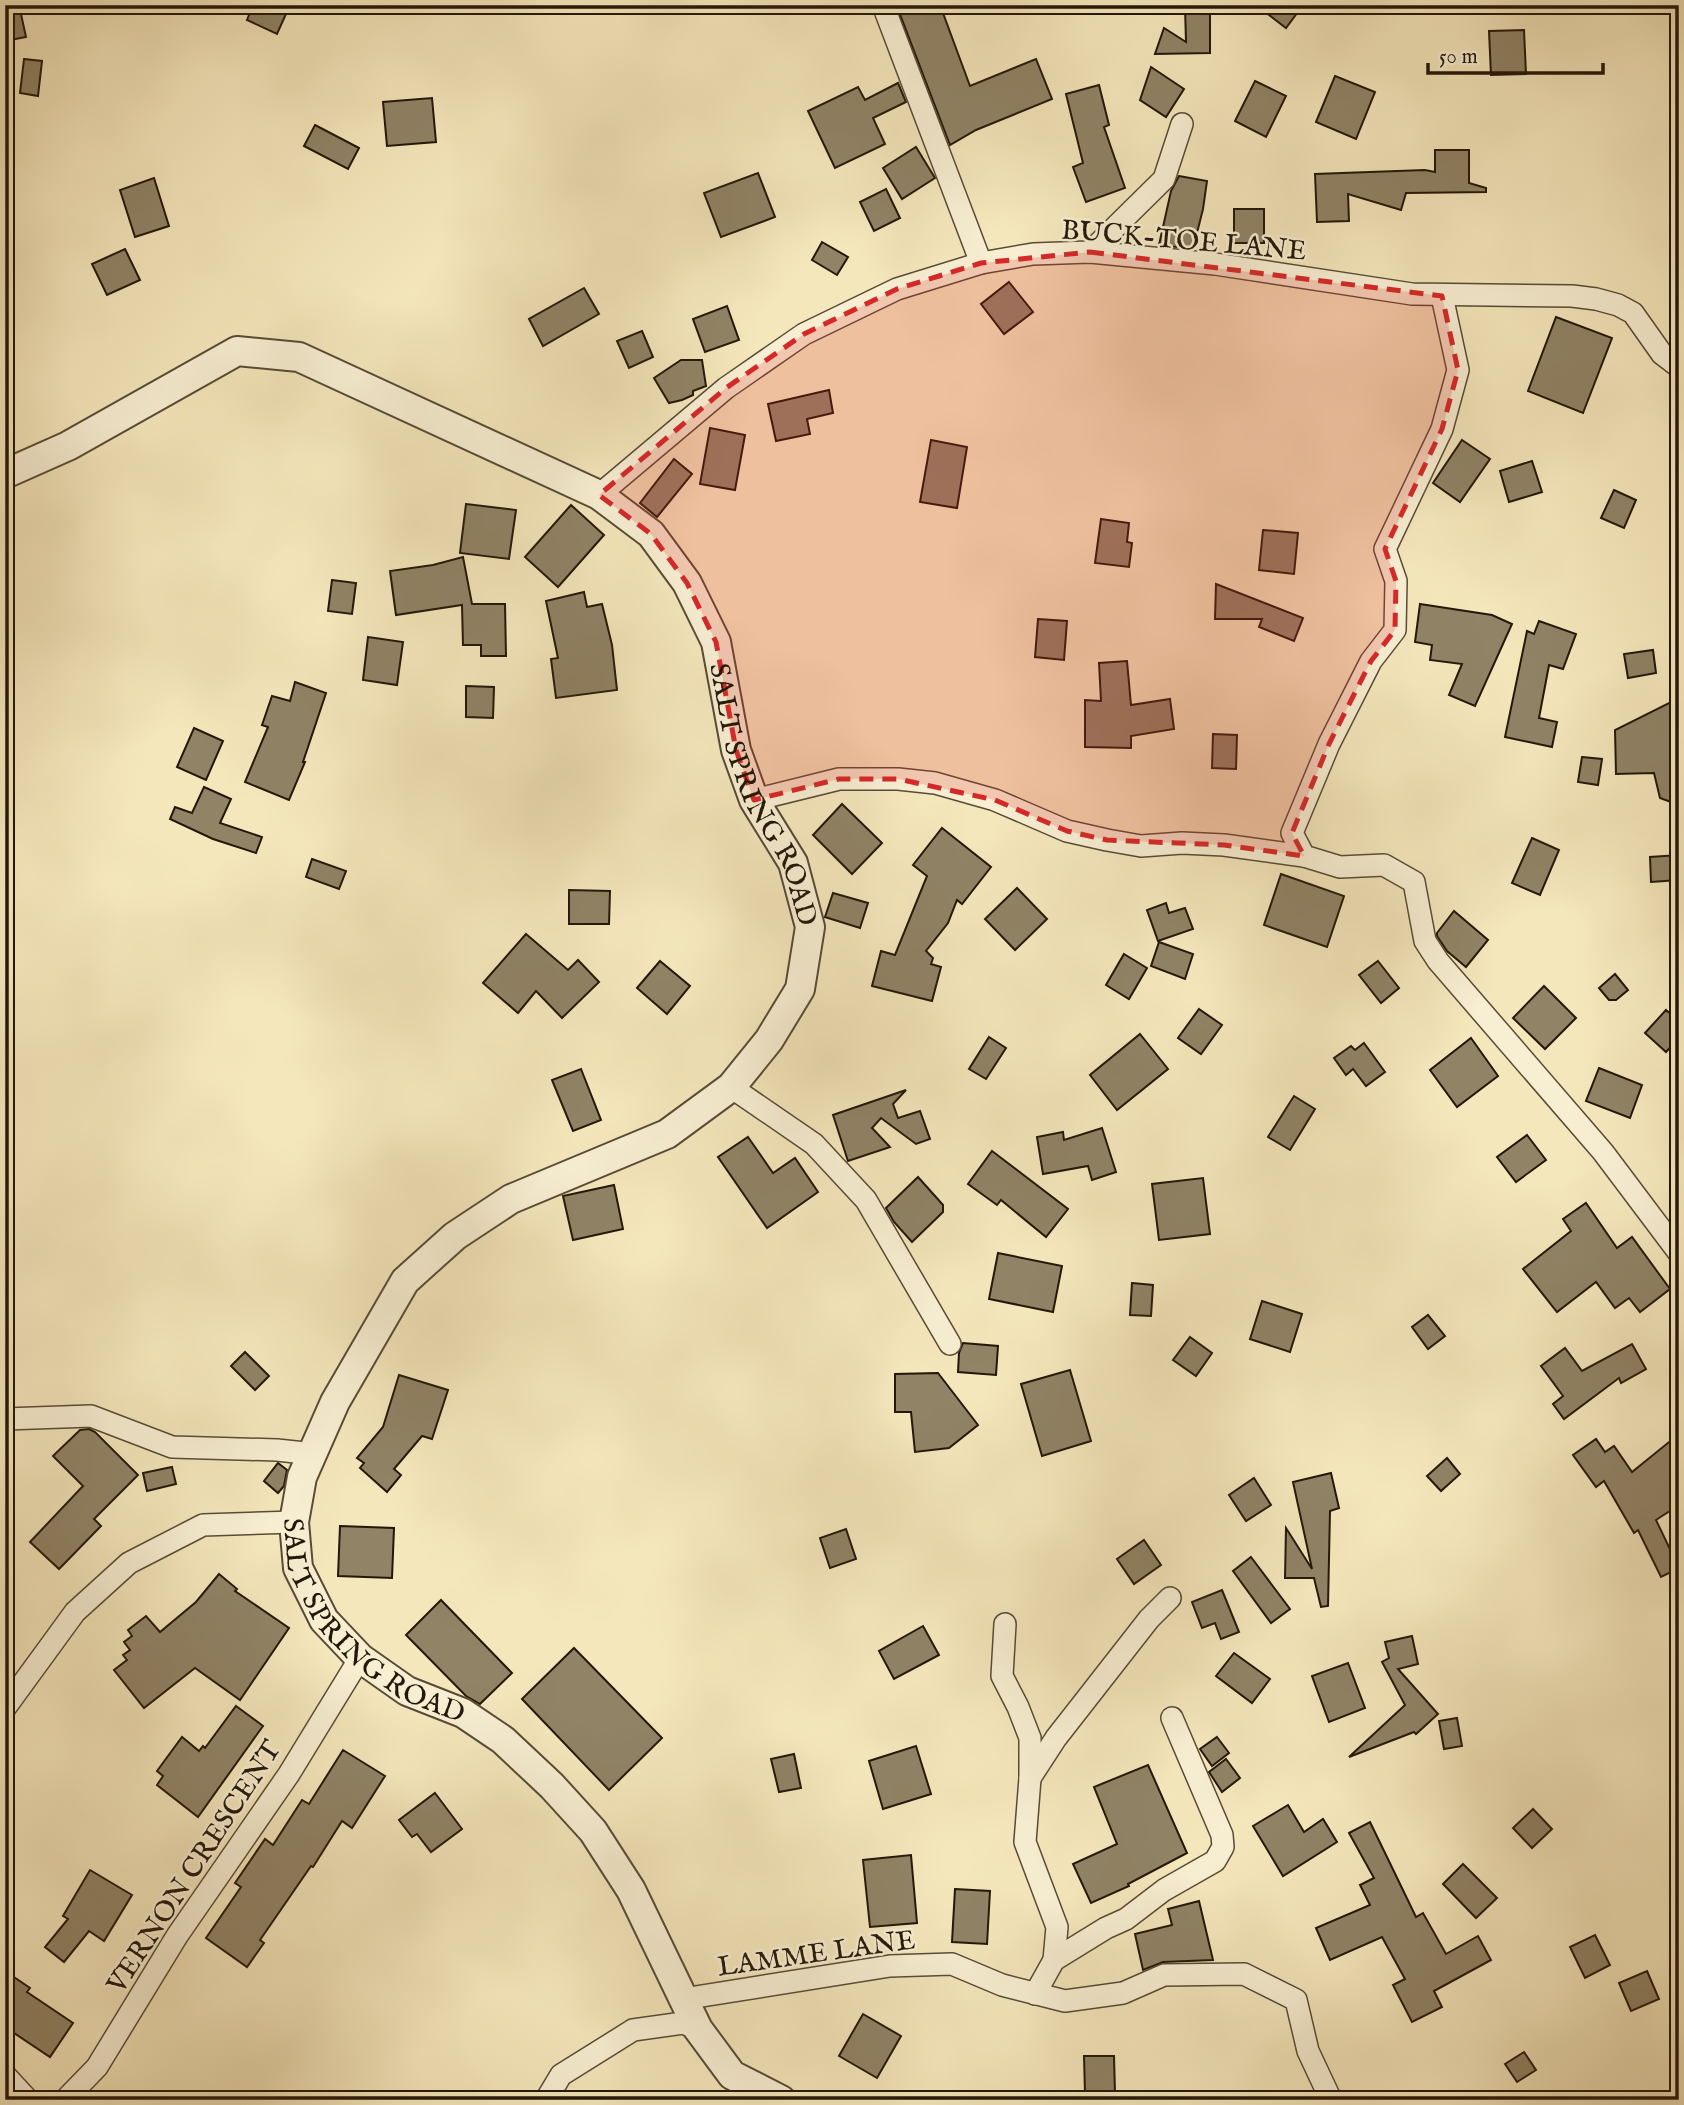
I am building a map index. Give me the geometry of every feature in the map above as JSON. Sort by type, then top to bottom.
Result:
[{"type":"street","points":[[883,5],[981,263]]},
{"type":"street","points":[[1090,252],[1164,179],[1182,124]]},
{"type":"street","name":"BUCK-TOE LANE","points":[[599,495],[726,388],[804,334],[897,289],[981,263],[1033,254],[1090,252],[1215,264],[1412,294],[1572,296],[1596,299],[1618,305],[1633,313],[1662,354],[1679,367]]},
{"type":"street","points":[[1304,856],[1292,833],[1329,744],[1353,696],[1371,661],[1395,629],[1396,581],[1385,549],[1442,429],[1458,370],[1442,296]]},
{"type":"street","name":"SALT SPRING ROAD","points":[[5,474],[68,446],[237,351],[299,357],[599,495],[651,534],[687,583],[716,642],[736,750],[754,800],[793,863],[810,927],[800,989],[769,1040],[731,1087],[667,1134],[510,1199],[455,1236],[405,1281],[335,1402],[302,1477],[294,1522],[298,1567],[324,1620],[360,1658],[407,1691],[463,1713],[503,1740],[552,1786],[593,1830],[631,1890],[698,2029],[732,2075],[781,2100]]},
{"type":"street","points":[[754,800],[839,779],[898,779],[935,783],[995,800],[1067,831],[1107,841],[1140,846],[1182,843],[1224,845],[1304,856],[1340,867],[1384,865],[1414,882],[1425,941],[1438,961],[1603,1152],[1679,1253]]},
{"type":"street","points":[[731,1087],[814,1144],[866,1200],[950,1344]]},
{"type":"street","points":[[5,1419],[91,1416],[172,1447],[277,1450],[314,1454]]},
{"type":"street","points":[[5,1708],[75,1612],[129,1563],[203,1525],[294,1522]]},
{"type":"street","points":[[1030,1779],[1056,1738],[1149,1619],[1170,1598]]},
{"type":"street","points":[[1005,1624],[1003,1676],[1030,1738],[1025,1842],[1057,1927],[1054,1960],[1035,1994]]},
{"type":"street","name":"VERNON CRESCENT","points":[[65,2100],[97,2067],[177,1936],[289,1774],[360,1658]]},
{"type":"street","points":[[1054,1960],[1126,1919],[1164,1890],[1215,1861],[1223,1847],[1222,1835],[1172,1718]]},
{"type":"street","name":"LAMME LANE","points":[[683,1999],[890,1966],[952,1964],[1002,1985],[1065,2001],[1123,1993],[1164,1975],[1244,1974],[1296,2000],[1308,2051],[1331,2100]]},
{"type":"street","points":[[546,2100],[561,2075],[633,2030],[683,2023],[698,2029]]},
{"type":"street","points":[[5,2075],[28,2100]]},
{"type":"highlighted area","points":[[1090,252],[1442,296],[1458,370],[1442,429],[1385,549],[1396,581],[1395,630],[1371,661],[1329,744],[1292,833],[1304,856],[1224,845],[1107,840],[1067,831],[995,800],[898,779],[839,779],[754,800],[736,750],[716,642],[687,583],[651,534],[599,495],[726,388],[804,334],[897,289],[981,263]]},
{"type":"building","points":[[5,5],[19,5],[26,37],[5,41]]},
{"type":"building","points":[[253,5],[290,5],[277,34],[247,20]]},
{"type":"building","points":[[908,5],[940,5],[970,86],[1036,59],[1052,99],[976,130],[950,145],[898,9]]},
{"type":"building","points":[[1256,5],[1303,5],[1286,28]]},
{"type":"building","points":[[1185,7],[1210,7],[1210,53],[1155,54],[1164,28],[1186,42]]},
{"type":"building","points":[[1524,30],[1526,74],[1491,75],[1489,31]]},
{"type":"building","points":[[24,59],[42,61],[38,96],[20,93]]},
{"type":"building","points":[[1151,67],[1184,89],[1166,117],[1140,100]]},
{"type":"building","points":[[1335,76],[1375,92],[1356,139],[1316,122]]},
{"type":"building","points":[[1255,81],[1286,96],[1266,137],[1235,121]]},
{"type":"building","points":[[898,83],[906,102],[873,118],[885,144],[835,168],[808,111],[858,87],[865,100]]},
{"type":"building","points":[[1099,85],[1109,125],[1104,127],[1125,188],[1086,202],[1073,167],[1083,163],[1066,94]]},
{"type":"building","points":[[432,98],[436,142],[387,146],[383,102]]},
{"type":"building","points":[[315,125],[359,148],[348,169],[304,146]]},
{"type":"building","points":[[916,147],[935,178],[902,199],[883,168]]},
{"type":"building","points":[[1435,150],[1469,150],[1469,183],[1486,188],[1486,192],[1406,193],[1401,210],[1348,194],[1349,221],[1317,222],[1315,174],[1425,170],[1435,172]]},
{"type":"building","points":[[758,173],[775,217],[721,237],[704,193]]},
{"type":"building","points":[[1179,176],[1207,181],[1193,249],[1159,245],[1171,191]]},
{"type":"building","points":[[154,178],[169,226],[135,237],[120,190]]},
{"type":"building","points":[[886,189],[900,218],[874,231],[860,202]]},
{"type":"building","points":[[1234,209],[1264,209],[1264,243],[1234,243]]},
{"type":"building","points":[[822,242],[848,257],[837,275],[812,260]]},
{"type":"building","points":[[125,249],[140,280],[107,295],[92,264]]},
{"type":"building","points":[[1009,282],[1033,312],[1004,334],[981,304]]},
{"type":"building","points":[[584,288],[599,314],[543,346],[529,319]]},
{"type":"building","points":[[727,306],[739,340],[705,352],[693,319]]},
{"type":"building","points":[[1556,317],[1612,338],[1583,413],[1528,391]]},
{"type":"building","points":[[642,331],[653,357],[629,368],[617,341]]},
{"type":"building","points":[[681,360],[702,360],[706,386],[693,391],[693,395],[669,403],[654,378]]},
{"type":"building","points":[[829,390],[833,413],[807,419],[810,434],[776,441],[768,404]]},
{"type":"building","points":[[710,428],[745,435],[735,490],[700,484]]},
{"type":"building","points":[[931,440],[967,447],[957,508],[920,502]]},
{"type":"building","points":[[1462,440],[1490,459],[1460,502],[1433,483]]},
{"type":"building","points":[[674,459],[692,474],[657,517],[640,503]]},
{"type":"building","points":[[1532,461],[1542,492],[1509,502],[1500,471]]},
{"type":"building","points":[[1614,490],[1636,500],[1624,528],[1601,518]]},
{"type":"building","points":[[466,504],[516,510],[509,559],[460,553]]},
{"type":"building","points":[[571,505],[604,535],[558,587],[525,557]]},
{"type":"building","points":[[1101,519],[1129,523],[1127,542],[1132,543],[1129,567],[1095,563]]},
{"type":"building","points":[[1263,530],[1298,533],[1294,574],[1259,570]]},
{"type":"building","points":[[463,557],[472,604],[505,604],[506,656],[481,656],[481,645],[463,645],[462,605],[396,615],[390,571],[433,565]]},
{"type":"building","points":[[332,580],[356,583],[352,614],[328,611]]},
{"type":"building","points":[[1216,584],[1303,618],[1294,641],[1259,627],[1262,619],[1215,619]]},
{"type":"building","points":[[584,592],[587,607],[602,604],[612,645],[617,690],[556,698],[551,659],[558,658],[546,601]]},
{"type":"building","points":[[1420,604],[1492,615],[1512,624],[1475,706],[1449,695],[1462,664],[1430,660],[1432,645],[1415,642]]},
{"type":"building","points":[[1038,619],[1067,621],[1064,660],[1035,657]]},
{"type":"building","points":[[1539,621],[1576,634],[1563,669],[1549,665],[1539,718],[1557,722],[1552,747],[1505,737],[1527,631],[1534,634]]},
{"type":"building","points":[[368,637],[403,642],[397,685],[363,680]]},
{"type":"building","points":[[1653,650],[1656,673],[1628,678],[1624,654]]},
{"type":"building","points":[[1127,661],[1131,705],[1170,699],[1174,729],[1131,736],[1131,748],[1085,747],[1085,700],[1101,701],[1099,663]]},
{"type":"building","points":[[295,682],[326,693],[305,762],[289,800],[245,782],[268,727],[262,725],[272,696],[290,701]]},
{"type":"building","points":[[466,686],[494,687],[493,718],[466,717]]},
{"type":"building","points":[[1679,698],[1679,805],[1660,798],[1654,773],[1616,774],[1615,730]]},
{"type":"building","points":[[194,728],[223,741],[206,780],[177,767]]},
{"type":"building","points":[[1213,734],[1237,735],[1236,769],[1212,768]]},
{"type":"building","points":[[1582,757],[1602,759],[1598,785],[1578,782]]},
{"type":"building","points":[[204,787],[231,799],[220,823],[262,837],[256,853],[213,839],[170,819],[175,807],[192,813]]},
{"type":"building","points":[[842,804],[882,843],[852,874],[813,835]]},
{"type":"building","points":[[942,828],[991,867],[962,904],[957,900],[948,923],[926,951],[933,958],[931,964],[941,967],[932,1001],[872,986],[881,951],[895,955],[927,876],[913,865]]},
{"type":"building","points":[[1532,838],[1559,850],[1540,895],[1512,883]]},
{"type":"building","points":[[1679,855],[1679,880],[1651,882],[1650,857]]},
{"type":"building","points":[[312,859],[346,871],[339,889],[306,877]]},
{"type":"building","points":[[1281,874],[1344,896],[1327,947],[1264,925]]},
{"type":"building","points":[[1017,888],[1047,919],[1015,950],[985,919]]},
{"type":"building","points":[[569,890],[610,891],[609,924],[569,924]]},
{"type":"building","points":[[833,893],[868,903],[860,928],[825,917]]},
{"type":"building","points":[[1166,903],[1169,913],[1185,908],[1193,929],[1158,941],[1147,910]]},
{"type":"building","points":[[1454,911],[1488,940],[1466,967],[1447,951],[1437,936]]},
{"type":"building","points":[[526,934],[568,970],[578,960],[599,982],[562,1018],[536,991],[518,1013],[483,983]]},
{"type":"building","points":[[1159,942],[1193,954],[1185,979],[1151,966]]},
{"type":"building","points":[[1124,954],[1147,968],[1129,999],[1106,985]]},
{"type":"building","points":[[660,961],[690,986],[667,1014],[637,988]]},
{"type":"building","points":[[1378,961],[1399,988],[1381,1003],[1359,975]]},
{"type":"building","points":[[1615,974],[1628,990],[1616,1000],[1609,1000],[1599,988]]},
{"type":"building","points":[[1544,986],[1576,1018],[1545,1049],[1513,1018]]},
{"type":"building","points":[[1199,1009],[1222,1025],[1201,1054],[1178,1038]]},
{"type":"building","points":[[1666,1010],[1679,1021],[1679,1038],[1666,1052],[1645,1033]]},
{"type":"building","points":[[1140,1034],[1168,1069],[1117,1110],[1090,1075]]},
{"type":"building","points":[[989,1037],[1006,1048],[986,1079],[969,1069]]},
{"type":"building","points":[[1471,1038],[1498,1076],[1457,1107],[1430,1070]]},
{"type":"building","points":[[1364,1043],[1385,1072],[1366,1086],[1353,1069],[1346,1075],[1334,1058],[1351,1046],[1355,1050]]},
{"type":"building","points":[[1599,1068],[1642,1085],[1630,1118],[1586,1101]]},
{"type":"building","points":[[581,1069],[601,1120],[573,1131],[552,1080]]},
{"type":"building","points":[[906,1090],[893,1104],[898,1118],[920,1111],[930,1139],[916,1144],[881,1118],[872,1128],[890,1147],[848,1161],[833,1115]]},
{"type":"building","points":[[1294,1096],[1315,1109],[1290,1150],[1268,1137]]},
{"type":"building","points":[[1102,1128],[1116,1172],[1092,1180],[1088,1166],[1043,1174],[1037,1137],[1063,1132],[1064,1140]]},
{"type":"building","points":[[1527,1135],[1546,1160],[1516,1182],[1497,1157]]},
{"type":"building","points":[[748,1137],[773,1173],[795,1158],[818,1192],[767,1228],[718,1157]]},
{"type":"building","points":[[992,1151],[1068,1209],[1046,1237],[1001,1200],[997,1205],[968,1184]]},
{"type":"building","points":[[918,1177],[943,1205],[943,1212],[912,1242],[894,1222],[886,1208]]},
{"type":"building","points":[[1203,1178],[1210,1234],[1159,1240],[1152,1184]]},
{"type":"building","points":[[614,1185],[623,1229],[573,1240],[563,1196]]},
{"type":"building","points":[[1586,1203],[1617,1248],[1632,1237],[1670,1289],[1640,1312],[1629,1298],[1615,1308],[1596,1282],[1557,1312],[1523,1269],[1571,1231],[1563,1219]]},
{"type":"building","points":[[998,1253],[1062,1266],[1053,1312],[989,1299]]},
{"type":"building","points":[[1132,1283],[1153,1285],[1151,1316],[1130,1315]]},
{"type":"building","points":[[1262,1301],[1302,1314],[1290,1352],[1250,1339]]},
{"type":"building","points":[[1428,1315],[1445,1336],[1428,1349],[1412,1327]]},
{"type":"building","points":[[1190,1337],[1212,1353],[1196,1376],[1173,1360]]},
{"type":"building","points":[[963,1343],[998,1346],[996,1375],[958,1372],[959,1353]]},
{"type":"building","points":[[1632,1344],[1646,1369],[1621,1383],[1619,1378],[1564,1419],[1553,1404],[1563,1396],[1541,1366],[1565,1348],[1582,1371]]},
{"type":"building","points":[[245,1352],[269,1376],[255,1390],[231,1366]]},
{"type":"building","points":[[1070,1370],[1091,1441],[1042,1456],[1021,1384]]},
{"type":"building","points":[[938,1373],[978,1425],[949,1448],[915,1452],[911,1412],[895,1412],[895,1374]]},
{"type":"building","points":[[399,1375],[448,1390],[432,1439],[422,1436],[394,1469],[401,1475],[387,1492],[360,1468],[364,1463],[357,1458],[383,1427]]},
{"type":"building","points":[[89,1429],[138,1475],[94,1519],[101,1526],[59,1569],[30,1542],[83,1486],[53,1456],[80,1430]]},
{"type":"building","points":[[1679,1434],[1679,1505],[1656,1520],[1679,1568],[1661,1577],[1638,1530],[1634,1533],[1604,1481],[1596,1487],[1573,1455],[1596,1439],[1605,1452],[1614,1446],[1632,1472]]},
{"type":"building","points":[[1447,1458],[1460,1474],[1441,1491],[1427,1476]]},
{"type":"building","points":[[278,1463],[287,1470],[284,1486],[278,1493],[264,1481]]},
{"type":"building","points":[[172,1467],[176,1484],[147,1491],[143,1473]]},
{"type":"building","points":[[1331,1473],[1339,1508],[1330,1511],[1328,1606],[1321,1607],[1314,1578],[1285,1578],[1286,1528],[1312,1569],[1293,1482]]},
{"type":"building","points":[[1254,1478],[1271,1505],[1246,1521],[1229,1495]]},
{"type":"building","points":[[340,1526],[394,1528],[392,1578],[338,1576]]},
{"type":"building","points":[[846,1529],[856,1559],[830,1568],[820,1538]]},
{"type":"building","points":[[1144,1540],[1161,1565],[1134,1584],[1117,1559]]},
{"type":"building","points":[[1251,1557],[1290,1609],[1271,1623],[1233,1571]]},
{"type":"building","points":[[219,1574],[237,1589],[235,1591],[289,1628],[240,1700],[195,1668],[144,1708],[114,1670],[127,1660],[123,1655],[130,1650],[124,1642],[132,1636],[128,1630],[146,1616],[160,1632],[196,1602]]},
{"type":"building","points":[[1222,1590],[1239,1632],[1221,1639],[1215,1623],[1202,1628],[1192,1602]]},
{"type":"building","points":[[441,1600],[512,1673],[480,1704],[466,1696],[406,1635]]},
{"type":"building","points":[[923,1626],[939,1655],[894,1679],[879,1651]]},
{"type":"building","points":[[1412,1636],[1418,1664],[1398,1669],[1438,1714],[1416,1734],[1414,1732],[1349,1757],[1405,1705],[1382,1662],[1389,1658],[1385,1642]]},
{"type":"building","points":[[574,1648],[662,1738],[609,1790],[522,1699]]},
{"type":"building","points":[[1234,1653],[1270,1679],[1252,1703],[1216,1676]]},
{"type":"building","points":[[1348,1663],[1365,1708],[1329,1722],[1312,1676]]},
{"type":"building","points":[[236,1706],[263,1726],[198,1817],[157,1785],[163,1776],[157,1771],[182,1737],[199,1751],[203,1746],[205,1748]]},
{"type":"building","points":[[1457,1718],[1462,1746],[1444,1749],[1439,1721]]},
{"type":"building","points":[[1217,1737],[1229,1753],[1212,1766],[1200,1749]]},
{"type":"building","points":[[916,1746],[931,1794],[883,1809],[869,1761]]},
{"type":"building","points":[[343,1750],[385,1776],[352,1828],[342,1821],[313,1867],[311,1866],[260,1940],[264,1943],[247,1967],[206,1938],[241,1887],[235,1883],[265,1839],[273,1845],[302,1800],[309,1804]]},
{"type":"building","points":[[794,1754],[801,1788],[779,1792],[771,1759]]},
{"type":"building","points":[[1226,1759],[1240,1778],[1222,1792],[1209,1772]]},
{"type":"building","points":[[1148,1765],[1187,1853],[1128,1884],[1129,1886],[1091,1903],[1073,1864],[1117,1844],[1094,1787]]},
{"type":"building","points":[[435,1793],[462,1829],[431,1852],[417,1834],[412,1837],[399,1820]]},
{"type":"building","points":[[1288,1805],[1304,1832],[1323,1819],[1337,1842],[1283,1876],[1253,1826]]},
{"type":"building","points":[[1533,1809],[1552,1829],[1532,1848],[1513,1828]]},
{"type":"building","points":[[1370,1822],[1416,1917],[1423,1913],[1446,1954],[1478,1936],[1491,1960],[1434,1991],[1442,2007],[1412,2022],[1393,1985],[1405,1979],[1382,1937],[1330,1960],[1316,1928],[1370,1905],[1360,1885],[1374,1878],[1349,1833]]},
{"type":"building","points":[[911,1855],[917,1923],[870,1927],[863,1860]]},
{"type":"building","points":[[1463,1864],[1497,1898],[1476,1918],[1443,1884]]},
{"type":"building","points":[[90,1870],[132,1895],[104,1941],[89,1931],[64,1962],[45,1947],[68,1919],[63,1916]]},
{"type":"building","points":[[955,1889],[990,1891],[987,1944],[952,1942]]},
{"type":"building","points":[[1199,1901],[1213,1960],[1163,1962],[1143,1970],[1135,1934],[1172,1925],[1168,1909]]},
{"type":"building","points":[[1595,1935],[1610,1965],[1585,1978],[1570,1947]]},
{"type":"building","points":[[5,1971],[30,1988],[27,1992],[73,2023],[50,2057],[5,2027]]},
{"type":"building","points":[[1647,1971],[1659,1999],[1631,2011],[1619,1983]]},
{"type":"building","points":[[863,2014],[901,2036],[877,2078],[839,2056]]},
{"type":"building","points":[[1524,2052],[1536,2070],[1517,2082],[1505,2064]]},
{"type":"building","points":[[1084,2056],[1114,2056],[1115,2093],[1085,2094]]}]
